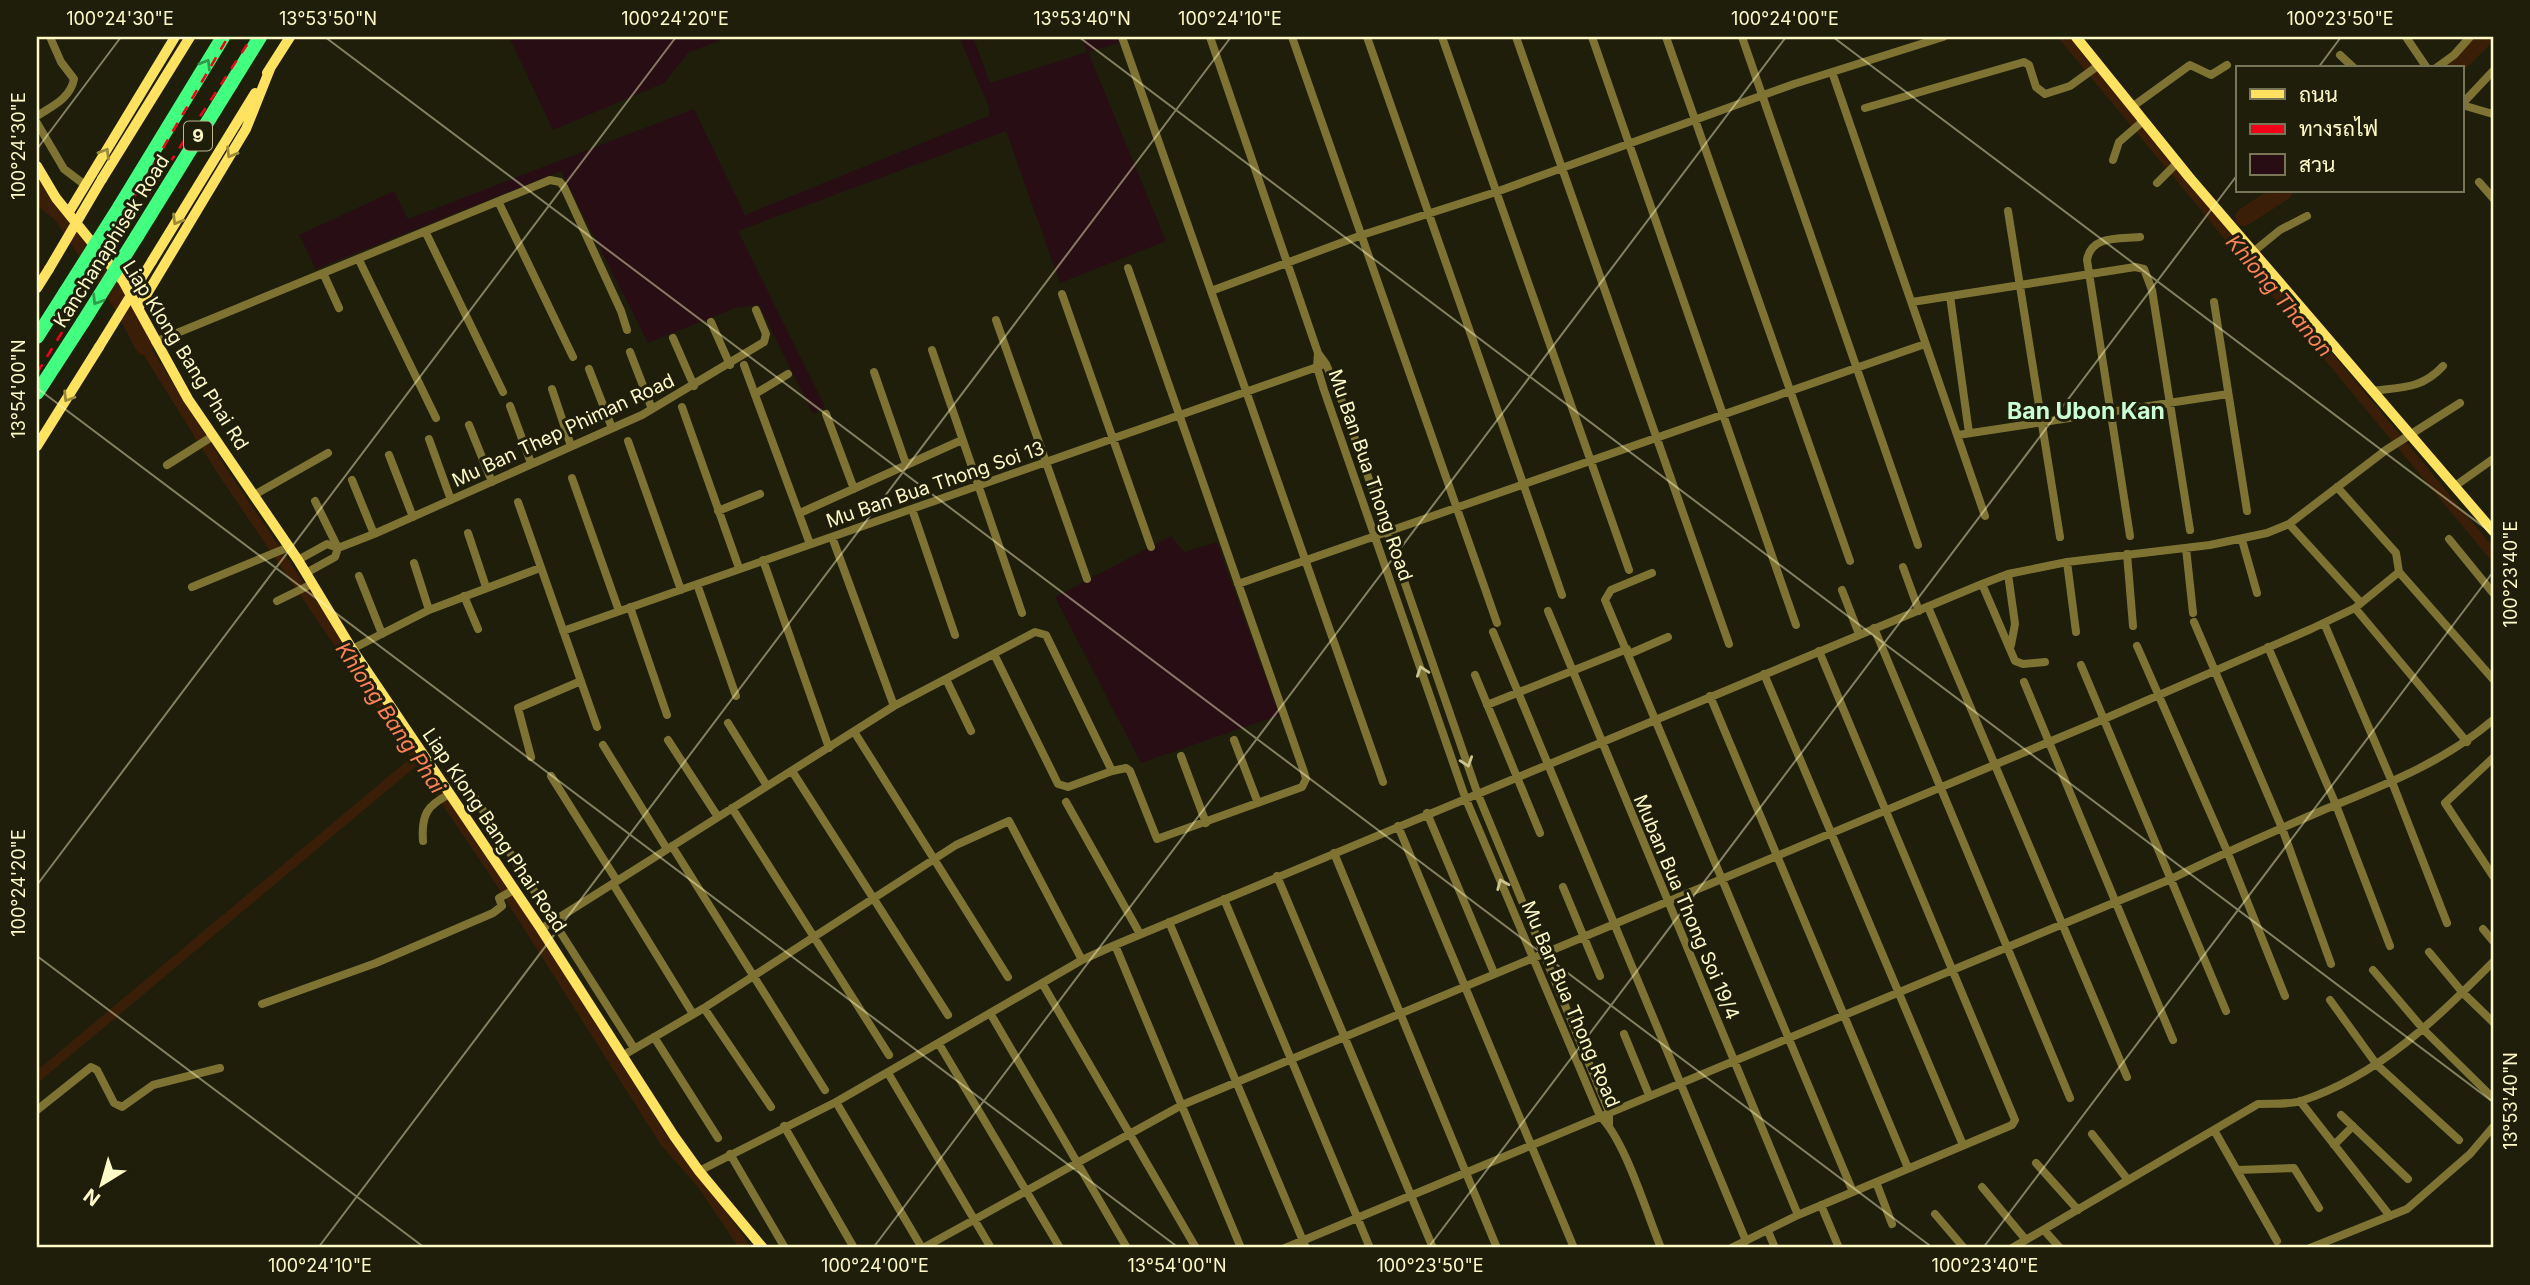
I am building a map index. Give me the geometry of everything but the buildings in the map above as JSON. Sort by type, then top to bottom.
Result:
[{"type":"highway","name":"Kanchanaphisek Road","points":[[37,337],[223,37]]},
{"type":"highway","name":"Kanchanaphisek Road","points":[[37,393],[260,37]]},
{"type":"street","points":[[37,116],[67,96],[74,79],[61,62],[50,37]]},
{"type":"street","points":[[69,212],[176,37]]},
{"type":"street","points":[[37,288],[190,37]]},
{"type":"street","points":[[37,446],[290,37]]},
{"type":"street","points":[[1122,37],[1383,782]]},
{"type":"street","name":"Mu Ban Bua Thong Road","points":[[1210,37],[1318,353],[1326,364],[1477,792],[1544,953],[1604,1114]]},
{"type":"street","points":[[1292,37],[1518,693],[1745,1241]]},
{"type":"street","points":[[1367,37],[1562,595]]},
{"type":"street","points":[[1442,37],[1629,570]]},
{"type":"street","points":[[1516,37],[1729,644]]},
{"type":"street","points":[[1592,37],[1796,625]]},
{"type":"street","points":[[1666,37],[1850,561]]},
{"type":"street","points":[[1742,37],[1918,545]]},
{"type":"street","points":[[1211,291],[1362,235],[1496,192],[1762,96],[1943,37]]},
{"type":"street","points":[[2076,37],[2096,67],[2132,107],[2141,123],[2373,391],[2407,436],[2493,531]]},
{"type":"street","points":[[2406,37],[2426,66]]},
{"type":"street","points":[[2439,66],[2454,55],[2470,37]]},
{"type":"street","points":[[2340,55],[2352,66]]},
{"type":"street","points":[[1865,108],[2024,62],[2028,64],[2035,87],[2042,93],[2079,80],[2096,67]]},
{"type":"street","points":[[2132,107],[2190,65],[2211,75],[2227,65]]},
{"type":"street","points":[[139,307],[246,129],[270,69]]},
{"type":"street","points":[[2464,103],[2493,71]]},
{"type":"street","points":[[1832,72],[1985,516]]},
{"type":"street","points":[[2464,106],[2493,114]]},
{"type":"street","points":[[37,123],[64,169],[85,185]]},
{"type":"street","points":[[2113,160],[2119,142],[2141,123]]},
{"type":"street","points":[[2160,180],[2176,164]]},
{"type":"street","name":"Liap Klong Bang Phai Rd","points":[[37,166],[56,198],[139,307],[155,342],[211,438],[254,495]]},
{"type":"street","points":[[155,342],[359,261],[550,180],[560,182],[621,311],[627,331]]},
{"type":"street","points":[[2479,182],[2493,198]]},
{"type":"street","points":[[499,203],[573,357]]},
{"type":"street","points":[[2008,211],[2060,537]]},
{"type":"street","points":[[2253,252],[2280,230],[2307,216]]},
{"type":"street","points":[[426,233],[503,392]]},
{"type":"street","points":[[2130,536],[2087,260],[2091,247],[2110,240],[2140,237]]},
{"type":"street","points":[[359,261],[436,418]]},
{"type":"street","points":[[1912,302],[2135,267],[2147,273],[2190,530]]},
{"type":"street","points":[[994,654],[1058,784],[1068,787],[1126,768],[1130,771],[1157,839],[1302,787],[1306,779],[1128,268]]},
{"type":"street","points":[[324,275],[339,307]]},
{"type":"street","points":[[1062,294],[1150,547]]},
{"type":"street","points":[[1950,296],[1969,433]]},
{"type":"street","points":[[2214,302],[2247,512]]},
{"type":"street","name":"Mu Ban Thep Phiman Road","points":[[298,560],[327,544],[338,548],[413,517],[652,409],[730,365],[766,340],[756,310]]},
{"type":"street","points":[[996,320],[1087,579]]},
{"type":"street","points":[[711,322],[730,365]]},
{"type":"street","points":[[673,338],[694,386]]},
{"type":"street","points":[[1238,583],[1925,344]]},
{"type":"street","points":[[932,350],[1022,613]]},
{"type":"street","points":[[630,352],[652,409]]},
{"type":"street","name":"Mu Ban Bua Thong Road","points":[[1318,353],[1317,367],[1465,797],[1661,1248]]},
{"type":"street","name":"Mu Ban Bua Thong Soi 13","points":[[563,631],[1326,364]]},
{"type":"street","points":[[744,365],[810,544]]},
{"type":"street","points":[[2373,391],[2417,386],[2427,381],[2443,366]]},
{"type":"street","points":[[589,369],[612,428]]},
{"type":"street","points":[[874,372],[906,464]]},
{"type":"street","points":[[755,394],[788,374]]},
{"type":"street","points":[[552,389],[571,446]]},
{"type":"street","points":[[1958,435],[2228,394]]},
{"type":"street","points":[[699,1171],[836,1102],[1082,960],[1465,797],[1859,634],[2008,575],[2067,562],[2242,540],[2289,524],[2386,450],[2460,403]]},
{"type":"street","points":[[510,407],[531,463]]},
{"type":"street","points":[[682,407],[739,568]]},
{"type":"street","points":[[826,414],[854,489]]},
{"type":"street","points":[[469,425],[492,482]]},
{"type":"street","points":[[167,465],[211,438]]},
{"type":"street","points":[[429,439],[451,500]]},
{"type":"street","points":[[800,513],[962,440]]},
{"type":"street","points":[[628,441],[681,590]]},
{"type":"street","points":[[254,495],[328,453]]},
{"type":"street","points":[[389,455],[413,517]]},
{"type":"street","points":[[2455,486],[2493,459]]},
{"type":"street","points":[[572,478],[619,611]]},
{"type":"street","points":[[352,480],[373,534]]},
{"type":"street","points":[[2337,487],[2396,553],[2399,572],[2493,679]]},
{"type":"street","points":[[718,511],[760,494]]},
{"type":"street","name":"Liap Klong Bang Phai Road","points":[[254,495],[287,548],[298,560],[310,585],[508,893],[541,929],[699,1171],[763,1248]]},
{"type":"street","points":[[315,501],[338,548]]},
{"type":"street","points":[[518,502],[597,727]]},
{"type":"street","points":[[912,509],[955,635]]},
{"type":"street","points":[[2289,524],[2358,605],[2467,742]]},
{"type":"street","points":[[468,533],[486,587]]},
{"type":"street","points":[[832,537],[894,706]]},
{"type":"street","points":[[2449,539],[2493,593]]},
{"type":"street","points":[[2242,540],[2257,593]]},
{"type":"street","points":[[192,587],[287,548]]},
{"type":"street","name":"Mu Ban Thep Phiman Road","points":[[306,573],[335,557],[338,548]]},
{"type":"street","points":[[2186,548],[2194,618],[2282,828],[2331,964]]},
{"type":"street","points":[[2127,554],[2133,626]]},
{"type":"street","points":[[763,560],[829,748]]},
{"type":"street","points":[[2067,562],[2076,632]]},
{"type":"street","points":[[414,563],[429,610]]},
{"type":"street","points":[[1903,567],[1919,611]]},
{"type":"street","points":[[352,649],[429,610],[540,568]]},
{"type":"street","points":[[836,1102],[923,1248],[975,1221],[1128,1132],[1182,1105],[2104,719],[2324,622],[2358,605],[2399,572]]},
{"type":"street","points":[[1652,573],[1621,585],[1605,596],[1853,1192]]},
{"type":"street","points":[[2008,575],[2015,624],[2011,645]]},
{"type":"street","points":[[359,576],[382,634]]},
{"type":"street","points":[[697,584],[736,696]]},
{"type":"street","points":[[1982,584],[2018,663],[2045,662]]},
{"type":"street","points":[[277,601],[310,585]]},
{"type":"street","points":[[1842,590],[1859,634]]},
{"type":"street","points":[[464,596],[478,629]]},
{"type":"street","points":[[629,607],[667,715]]},
{"type":"street","points":[[1928,607],[2127,1077]]},
{"type":"street","name":"Muban Bua Thong Soi 19/4","points":[[1548,611],[1798,1215]]},
{"type":"street","points":[[2324,622],[2392,782],[2447,923]]},
{"type":"street","points":[[1874,628],[2070,1098]]},
{"type":"street","points":[[541,929],[894,706],[1035,632],[1046,635],[1112,771]]},
{"type":"street","points":[[1487,705],[1572,669],[1668,636]]},
{"type":"street","points":[[2137,646],[2227,851],[2285,996]]},
{"type":"street","points":[[2268,647],[2336,805],[2390,946]]},
{"type":"street","points":[[1731,1248],[1798,1215],[2012,1125],[2015,1120],[1819,651]]},
{"type":"street","points":[[2081,666],[2226,1011]]},
{"type":"street","points":[[1764,674],[1963,1145]]},
{"type":"street","points":[[1475,675],[1540,833]]},
{"type":"street","points":[[946,679],[971,731]]},
{"type":"street","points":[[531,757],[518,708],[581,681]]},
{"type":"street","points":[[2024,682],[2173,1040]]},
{"type":"street","points":[[1710,696],[1841,1014],[1908,1168]]},
{"type":"street","points":[[1285,1248],[1304,1244],[1357,1217],[2116,902],[2227,851],[2392,782],[2428,766],[2467,742],[2493,720]]},
{"type":"street","points":[[727,723],[767,786]]},
{"type":"street","points":[[855,733],[1008,977]]},
{"type":"street","points":[[668,740],[718,817]]},
{"type":"street","points":[[1234,740],[1258,803]]},
{"type":"street","points":[[603,745],[825,1090]]},
{"type":"street","points":[[1181,756],[1206,823]]},
{"type":"street","points":[[2493,758],[2445,803],[2493,876]]},
{"type":"street","points":[[792,771],[948,1015]]},
{"type":"street","points":[[551,776],[693,1014]]},
{"type":"street","points":[[423,841],[422,822],[431,805],[447,795]]},
{"type":"street","points":[[475,798],[634,1048]]},
{"type":"street","points":[[1066,802],[1140,934]]},
{"type":"street","points":[[732,808],[889,1055]]},
{"type":"street","points":[[1427,813],[1494,973]]},
{"type":"street","points":[[622,1056],[704,1008],[975,835],[1009,821],[1082,960]]},
{"type":"street","points":[[1398,826],[1574,1248]]},
{"type":"street","points":[[1334,853],[1497,1248]]},
{"type":"street","points":[[1277,876],[1433,1248]]},
{"type":"street","points":[[1563,887],[1600,976]]},
{"type":"street","points":[[262,1004],[376,963],[498,910],[502,905],[499,898],[508,893]]},
{"type":"street","points":[[1224,899],[1370,1248]]},
{"type":"street","points":[[1168,922],[1304,1244]]},
{"type":"street","points":[[2483,929],[2493,941]]},
{"type":"street","points":[[1115,945],[1241,1248]]},
{"type":"street","points":[[2429,952],[2463,993],[2493,1022]]},
{"type":"street","points":[[2012,1248],[2258,1104],[2300,1101],[2377,1065],[2424,1030],[2493,962]]},
{"type":"street","points":[[2373,970],[2424,1030],[2493,1098]]},
{"type":"street","points":[[1042,983],[1196,1248]]},
{"type":"street","points":[[2330,1000],[2377,1065],[2459,1140]]},
{"type":"street","points":[[704,1008],[771,1107]]},
{"type":"street","points":[[990,1013],[1127,1248]]},
{"type":"street","points":[[1624,1034],[1649,1095]]},
{"type":"street","points":[[654,1037],[718,1138]]},
{"type":"street","points":[[939,1044],[1059,1248]]},
{"type":"street","points":[[37,1110],[91,1067],[97,1070],[114,1103],[122,1107],[153,1086],[220,1068]]},
{"type":"street","points":[[888,1073],[991,1248]]},
{"type":"street","points":[[2300,1101],[2390,1216]]},
{"type":"street","points":[[2341,1115],[2408,1179]]},
{"type":"street","points":[[784,1126],[854,1248]]},
{"type":"street","points":[[2334,1145],[2353,1126]]},
{"type":"street","points":[[2310,1248],[2407,1209],[2470,1154],[2493,1127]]},
{"type":"street","points":[[2214,1129],[2277,1241]]},
{"type":"street","points":[[2092,1134],[2128,1180]]},
{"type":"street","points":[[730,1154],[785,1248]]},
{"type":"street","points":[[2036,1163],[2078,1210]]},
{"type":"street","points":[[2237,1170],[2294,1167],[2319,1208]]},
{"type":"street","points":[[1877,1182],[1892,1224]]},
{"type":"street","points":[[1982,1187],[2026,1240]]},
{"type":"street","points":[[1821,1205],[1839,1248]]},
{"type":"street","points":[[1935,1214],[1964,1248]]},
{"type":"street","points":[[2044,1230],[2060,1248]]},
{"type":"street","points":[[1768,1231],[1775,1248]]},
{"type":"green space","points":[[509,37],[728,37],[688,53],[664,83],[553,130]]},
{"type":"green space","points":[[959,37],[973,37],[990,83],[1087,52],[1081,37],[1117,37],[1119,43],[1088,52],[1166,241],[1060,283],[1006,131],[738,231],[825,407],[813,414],[759,305],[735,308],[648,343],[561,171],[316,269],[299,235],[394,191],[408,219],[694,109],[745,215],[989,116],[989,107]]},
{"type":"green space","points":[[1171,536],[1184,552],[1217,542],[1279,715],[1141,763],[1055,597]]},
{"type":"waterway","name":"Khlong Thanon","points":[[2064,37],[2493,555]]},
{"type":"waterway","points":[[2456,66],[2485,37]]},
{"type":"waterway","name":"Khlong Bang Phai","points":[[37,186],[48,203],[62,214],[125,309],[144,346]]},
{"type":"waterway","points":[[2244,217],[2282,192]]},
{"type":"waterway","name":"Khlong Bang Phai","points":[[144,346],[222,471],[494,872],[665,1142],[702,1184],[745,1248]]},
{"type":"waterway","points":[[37,1077],[417,759]]},
{"type":"railway","points":[[115,230],[228,37]]},
{"type":"railway","points":[[37,373],[108,257],[252,37]]},
{"type":"district","name":"Ban Ubon Kan","points":[[2086,411]]}]
